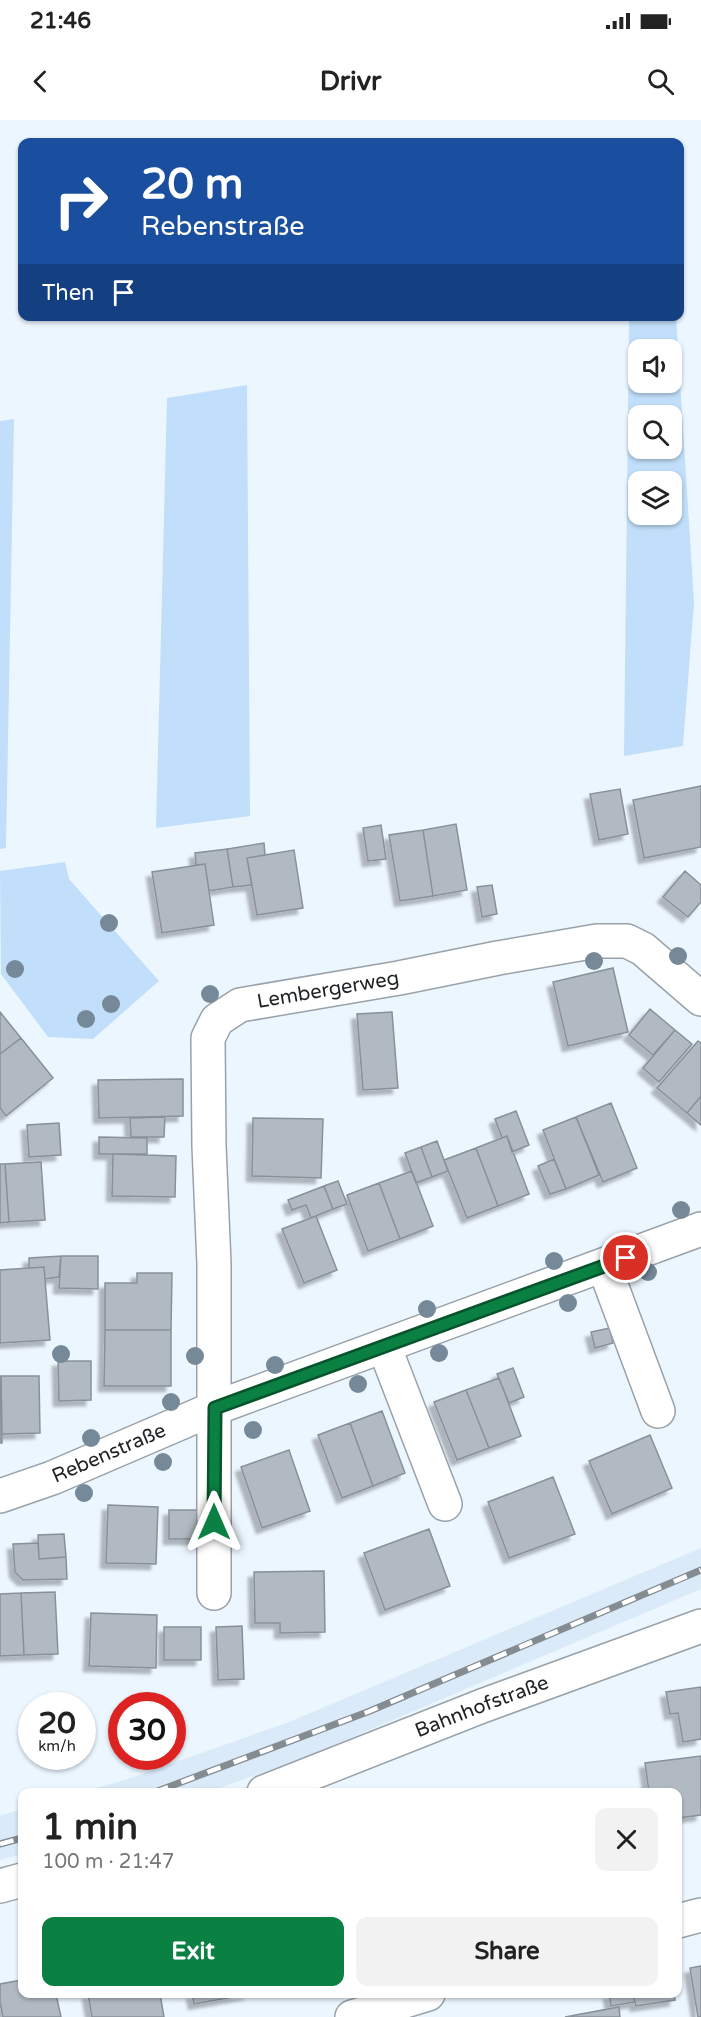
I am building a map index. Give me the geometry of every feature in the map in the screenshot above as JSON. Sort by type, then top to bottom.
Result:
[{"type":"street","name":"Lembergerweg","points":[[215,1408],[214,1264],[207,1038],[217,1020],[240,1005],[597,941],[627,941],[643,949],[701,999]]},
{"type":"street","name":"Rebenstraße","points":[[0,1496],[52,1478],[215,1408],[701,1229]]},
{"type":"street","points":[[604,1266],[658,1411]]},
{"type":"street","points":[[384,1347],[445,1504]]},
{"type":"street","points":[[214,1593],[215,1408]]},
{"type":"street","name":"Bahnhofstraße","points":[[274,1788],[482,1706],[701,1626]]},
{"type":"street","points":[[0,1886],[18,1881]]},
{"type":"street","points":[[682,1920],[701,1915]]},
{"type":"street","points":[[352,2017],[415,1998]]},
{"type":"shaded area","points":[[629,321],[676,321],[677,339],[629,339]]},
{"type":"shaded area","points":[[247,385],[250,816],[156,828],[167,398]]},
{"type":"shaded area","points":[[628,393],[681,393],[682,405],[628,405]]},
{"type":"shaded area","points":[[628,408],[628,459],[682,459],[682,412],[694,602],[683,746],[624,756]]},
{"type":"shaded area","points":[[14,419],[6,848],[0,849],[0,421]]},
{"type":"shaded area","points":[[65,862],[69,879],[159,981],[93,1039],[48,1037],[1,974],[0,871]]},
{"type":"shaded area","points":[[701,1548],[701,1589],[308,1756],[220,1788],[96,1788],[153,1770],[186,1770],[186,1758],[289,1722]]},
{"type":"shaded area","points":[[18,1810],[18,1855],[0,1860],[0,1816]]},
{"type":"building","points":[[701,786],[701,847],[644,858],[633,800]]},
{"type":"building","points":[[620,789],[628,834],[599,840],[590,794]]},
{"type":"building","points":[[456,824],[467,890],[433,896],[423,830]]},
{"type":"building","points":[[381,825],[386,859],[368,861],[363,828]]},
{"type":"building","points":[[423,830],[433,896],[400,901],[389,835]]},
{"type":"building","points":[[264,843],[265,855],[247,858],[252,885],[233,887],[227,849]]},
{"type":"building","points":[[227,849],[233,887],[209,891],[205,864],[196,865],[195,853]]},
{"type":"building","points":[[294,850],[303,908],[257,915],[247,858]]},
{"type":"building","points":[[205,864],[214,925],[162,933],[152,872]]},
{"type":"building","points":[[685,871],[701,885],[701,902],[688,917],[663,897]]},
{"type":"building","points":[[492,885],[497,914],[482,917],[477,887]]},
{"type":"building","points":[[613,968],[628,1032],[568,1046],[553,982]]},
{"type":"building","points":[[650,1009],[675,1030],[653,1055],[629,1035]]},
{"type":"building","points":[[0,1012],[21,1038],[0,1054]]},
{"type":"building","points":[[392,1012],[398,1088],[363,1090],[357,1014]]},
{"type":"building","points":[[675,1030],[692,1044],[659,1082],[643,1068]]},
{"type":"building","points":[[21,1038],[53,1078],[6,1116],[0,1108],[0,1054]]},
{"type":"building","points":[[698,1041],[701,1043],[701,1096],[687,1113],[657,1088]]},
{"type":"building","points":[[183,1079],[183,1116],[99,1118],[98,1080]]},
{"type":"building","points":[[701,1096],[701,1125],[687,1113]]},
{"type":"building","points":[[611,1103],[637,1168],[603,1182],[576,1117]]},
{"type":"building","points":[[516,1111],[529,1145],[512,1152],[507,1136],[502,1138],[495,1119]]},
{"type":"building","points":[[165,1117],[164,1137],[131,1137],[130,1118]]},
{"type":"building","points":[[576,1117],[599,1175],[566,1189],[543,1130]]},
{"type":"building","points":[[253,1118],[323,1119],[321,1178],[252,1176]]},
{"type":"building","points":[[59,1123],[61,1155],[29,1157],[27,1125]]},
{"type":"building","points":[[507,1136],[529,1194],[498,1206],[476,1148]]},
{"type":"building","points":[[99,1137],[147,1138],[147,1154],[99,1154]]},
{"type":"building","points":[[437,1141],[448,1171],[432,1177],[421,1147]]},
{"type":"building","points":[[421,1147],[432,1177],[416,1183],[405,1153]]},
{"type":"building","points":[[476,1148],[498,1206],[467,1218],[444,1160]]},
{"type":"building","points":[[113,1154],[176,1156],[175,1197],[112,1196]]},
{"type":"building","points":[[554,1159],[566,1189],[550,1194],[538,1166]]},
{"type":"building","points":[[41,1162],[45,1220],[9,1222],[5,1164]]},
{"type":"building","points":[[0,1164],[5,1164],[9,1222],[0,1223]]},
{"type":"building","points":[[412,1171],[433,1226],[400,1239],[379,1183]]},
{"type":"building","points":[[338,1181],[347,1204],[333,1209],[324,1186]]},
{"type":"building","points":[[379,1183],[400,1239],[368,1251],[347,1195]]},
{"type":"building","points":[[324,1186],[333,1209],[311,1218],[306,1205],[292,1210],[288,1200]]},
{"type":"building","points":[[316,1216],[337,1270],[304,1283],[282,1229]]},
{"type":"building","points":[[61,1256],[59,1277],[45,1279],[44,1267],[29,1268],[29,1258]]},
{"type":"building","points":[[61,1256],[98,1256],[98,1289],[59,1288]]},
{"type":"building","points":[[44,1267],[50,1340],[0,1343],[0,1270]]},
{"type":"building","points":[[137,1273],[172,1273],[171,1330],[105,1330],[105,1283],[137,1283]]},
{"type":"building","points":[[610,1328],[613,1343],[595,1348],[591,1332]]},
{"type":"building","points":[[105,1330],[171,1330],[171,1386],[104,1386]]},
{"type":"building","points":[[58,1361],[91,1361],[91,1400],[59,1401]]},
{"type":"building","points":[[513,1368],[524,1397],[509,1403],[497,1374]]},
{"type":"building","points":[[1,1376],[2,1443],[0,1443]]},
{"type":"building","points":[[1,1376],[39,1376],[40,1433],[2,1434]]},
{"type":"building","points":[[499,1378],[521,1436],[489,1448],[466,1390]]},
{"type":"building","points":[[466,1390],[489,1448],[457,1460],[434,1402]]},
{"type":"building","points":[[382,1411],[405,1473],[373,1486],[350,1423]]},
{"type":"building","points":[[350,1423],[373,1486],[342,1498],[318,1435]]},
{"type":"building","points":[[650,1435],[672,1488],[612,1514],[589,1461]]},
{"type":"building","points":[[289,1450],[310,1511],[262,1528],[241,1467]]},
{"type":"building","points":[[553,1477],[575,1534],[509,1558],[488,1502]]},
{"type":"building","points":[[108,1505],[158,1507],[156,1564],[106,1563]]},
{"type":"building","points":[[169,1510],[197,1510],[197,1539],[169,1539]]},
{"type":"building","points":[[429,1529],[450,1586],[385,1610],[364,1553]]},
{"type":"building","points":[[64,1534],[66,1557],[39,1559],[38,1535]]},
{"type":"building","points":[[38,1543],[39,1559],[66,1557],[67,1579],[23,1580],[15,1572],[13,1544]]},
{"type":"building","points":[[324,1571],[325,1632],[280,1633],[280,1623],[255,1623],[254,1572]]},
{"type":"building","points":[[55,1592],[58,1654],[24,1655],[21,1593]]},
{"type":"building","points":[[21,1593],[24,1655],[0,1656],[0,1594]]},
{"type":"building","points":[[91,1613],[157,1615],[156,1668],[89,1666]]},
{"type":"building","points":[[242,1626],[244,1679],[218,1680],[216,1627]]},
{"type":"building","points":[[164,1627],[201,1627],[201,1660],[164,1660]]},
{"type":"building","points":[[701,1687],[701,1739],[683,1742],[678,1713],[670,1714],[666,1692]]},
{"type":"building","points":[[701,1756],[701,1815],[682,1817],[682,1788],[648,1788],[645,1763]]},
{"type":"building","points":[[701,1966],[701,2017],[698,2017],[690,1968]]},
{"type":"building","points":[[18,1981],[18,1998],[57,1998],[61,2017],[3,2017],[0,1984]]},
{"type":"building","points":[[89,1998],[161,1998],[164,2017],[92,2017]]},
{"type":"building","points":[[193,1998],[228,1998],[194,2004]]},
{"type":"building","points":[[610,1998],[634,1998],[635,2002],[611,2006]]},
{"type":"building","points":[[634,1998],[675,1998],[675,2000],[636,2006]]},
{"type":"building","points":[[619,2007],[620,2017],[565,2017]]},
{"type":"railway","points":[[166,1788],[370,1711],[701,1570]]},
{"type":"railway","points":[[0,1844],[18,1839]]},
{"type":"route","points":[[214,1522],[215,1408],[626,1258]]}]
